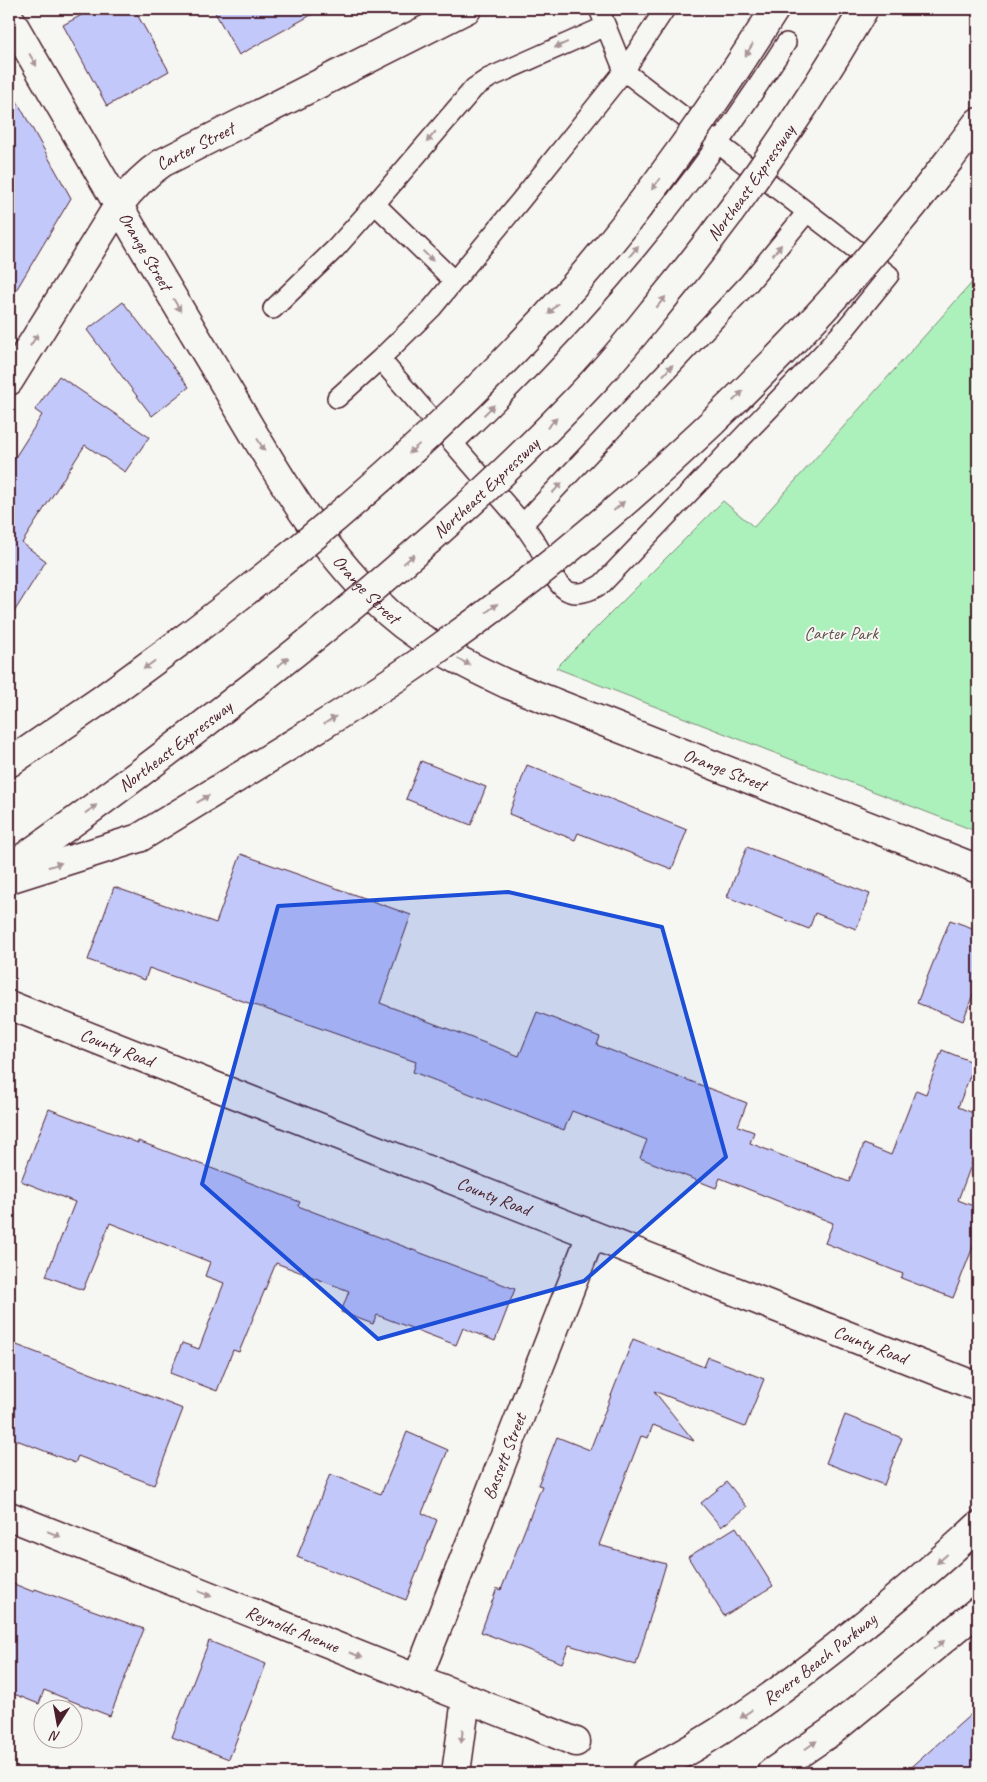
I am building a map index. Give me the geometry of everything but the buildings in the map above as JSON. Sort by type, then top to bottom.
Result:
[{"type":"main road","name":"Carter Street","points":[[9,381],[118,206],[138,182],[162,163],[467,9]]},
{"type":"main road","points":[[9,763],[101,700],[188,636],[270,572],[377,484],[466,400],[528,337],[574,286],[663,175],[704,118],[775,9]]},
{"type":"main road","name":"Northeast Expressway","points":[[9,868],[154,763],[348,609],[447,526],[594,381],[686,272],[729,217],[769,160],[864,9]]},
{"type":"main road","name":"Orange Street","points":[[9,18],[118,206],[310,524],[363,588],[386,610],[432,646],[508,684],[978,869]]},
{"type":"main road","points":[[9,879],[139,838],[368,696],[432,653],[548,565],[650,479],[711,424],[816,315],[902,220],[978,122]]},
{"type":"main road","name":"County Road","points":[[9,1005],[974,1385]]},
{"type":"main road","name":"Bassett Street","points":[[417,1679],[591,1235]]},
{"type":"main road","name":"Reynolds Avenue","points":[[9,1516],[576,1742]]},
{"type":"main road","name":"Revere Beach Parkway","points":[[646,1773],[685,1753],[737,1720],[800,1674],[905,1590],[978,1526]]},
{"type":"main road","points":[[771,1773],[832,1731],[978,1611]]},
{"type":"main road","points":[[456,1773],[466,1698]]},
{"type":"lane","points":[[337,398],[418,323],[454,281],[624,71],[664,9]]},
{"type":"lane","points":[[273,309],[336,248],[474,88],[488,78],[602,17],[624,71],[889,275],[834,342],[602,584],[592,590],[571,592],[562,588],[555,581],[541,552],[523,524],[380,359]]},
{"type":"lane","points":[[454,443],[521,378],[570,325],[664,216],[718,144],[786,43]]},
{"type":"lane","points":[[375,204],[454,281]]},
{"type":"lane","points":[[523,524],[736,297],[807,212]]},
{"type":"highlighted area","points":[[508,892],[662,927],[726,1157],[584,1281],[378,1339],[202,1184],[278,906]]},
{"type":"green space","name":"Carter Park","points":[[978,276],[978,832],[556,668],[723,501],[754,527]]}]
